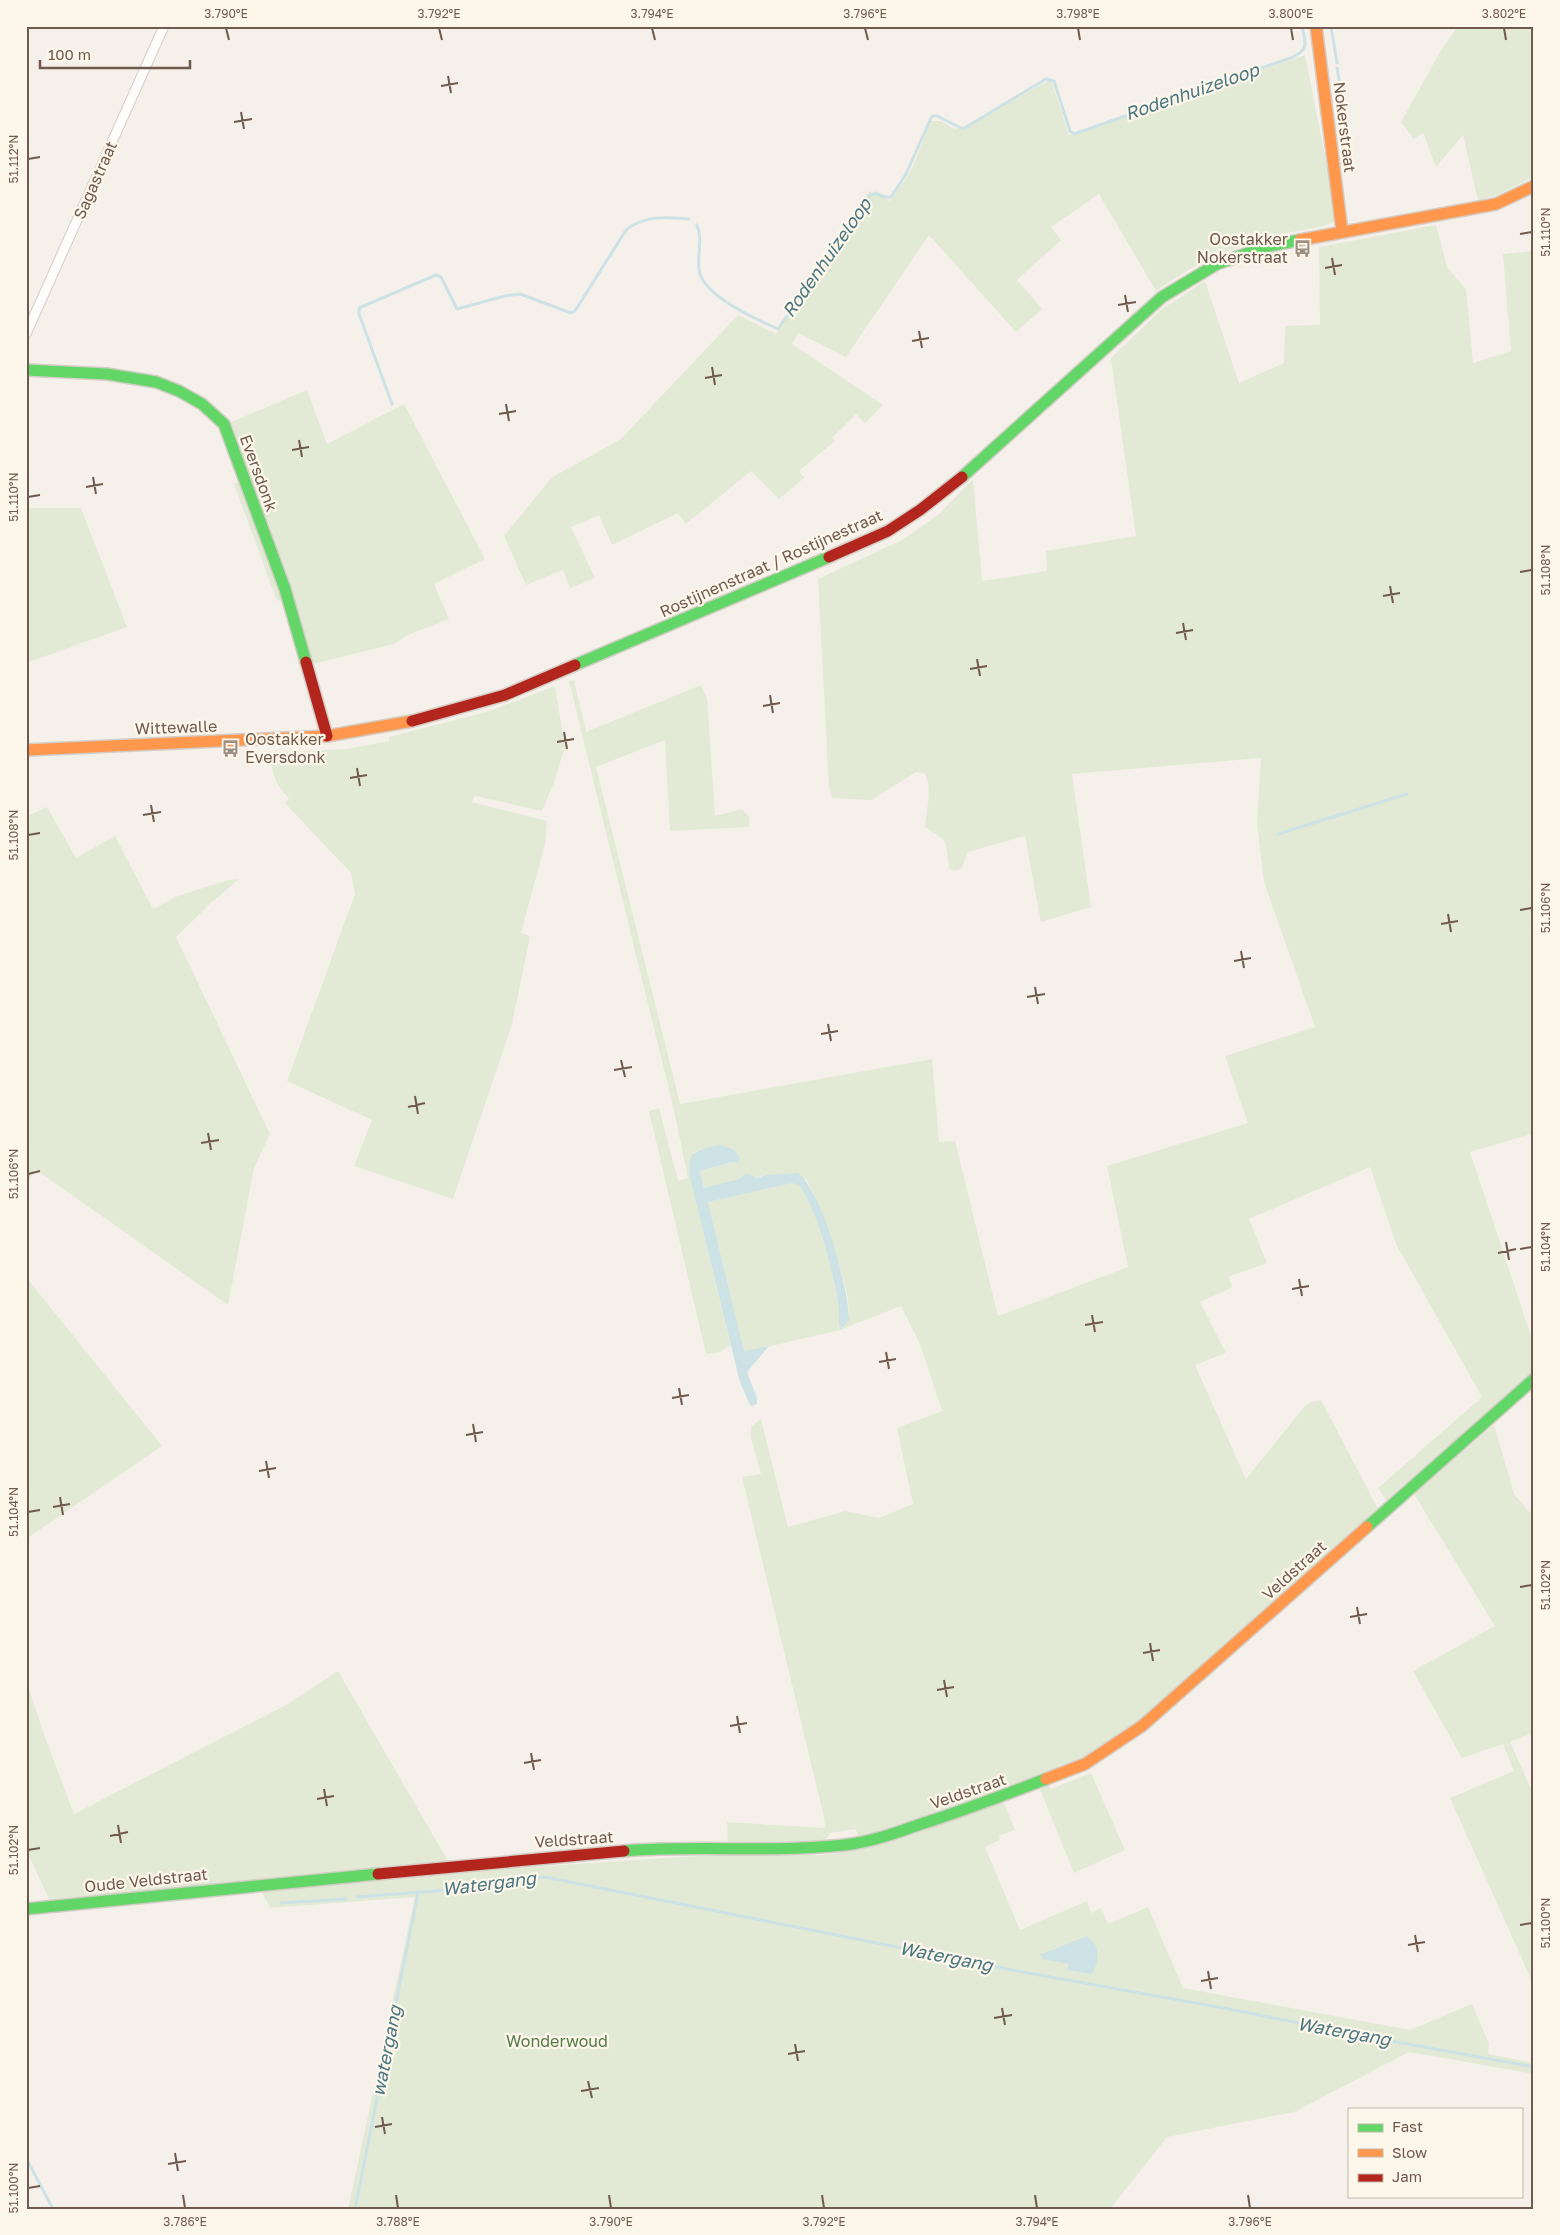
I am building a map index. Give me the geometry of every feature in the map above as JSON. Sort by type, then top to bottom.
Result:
[{"type":"street","name":"Sagastraat","points":[[26,334],[164,26]]},
{"type":"street","name":"Nokerstraat","points":[[1316,26],[1342,231]]},
{"type":"street","name":"Rostijnenstraat / Rostijnestraat","points":[[327,736],[375,730],[441,716],[505,695],[877,537],[928,506],[960,480],[1162,297],[1217,264],[1265,247],[1342,231],[1496,204],[1534,186]]},
{"type":"street","name":"Eversdonk","points":[[26,370],[108,373],[147,378],[177,389],[210,410],[224,424],[284,589],[327,736]]},
{"type":"street","name":"Wittewalle","points":[[26,750],[327,736]]},
{"type":"street","name":"Veldstraat","points":[[270,1884],[644,1849],[717,1847],[796,1848],[845,1845],[880,1838],[966,1810],[1058,1775],[1085,1764],[1142,1726],[1534,1379]]},
{"type":"street","name":"Oude Veldstraat","points":[[26,1909],[270,1884]]},
{"type":"green space","points":[[1458,26],[1534,26],[1534,176],[1500,194],[1478,200],[1463,135],[1436,167],[1423,133],[1414,139],[1401,122],[1440,52]]},
{"type":"green space","points":[[1305,55],[1335,207],[1336,218],[1333,223],[1277,235],[1238,247],[1183,273],[1156,291],[1099,194],[1051,227],[1061,240],[1017,280],[1042,309],[1016,332],[929,235],[846,357],[798,333],[792,344],[883,405],[865,423],[856,414],[832,438],[835,441],[799,471],[804,478],[779,499],[751,471],[686,524],[678,513],[612,545],[599,515],[571,527],[595,578],[570,588],[563,570],[526,585],[504,536],[551,478],[621,439],[738,315],[776,334],[869,191],[890,201],[911,171],[931,121],[941,121],[954,129],[970,125],[1051,79],[1069,135]]},
{"type":"green space","points":[[1436,225],[1447,267],[1466,289],[1473,363],[1511,351],[1503,254],[1534,251],[1534,1133],[1470,1152],[1534,1345],[1534,1372],[1386,1500],[1378,1488],[1482,1397],[1396,1244],[1370,1167],[1249,1219],[1267,1263],[1228,1277],[1233,1287],[1200,1302],[1226,1353],[1195,1365],[1246,1479],[1305,1406],[1311,1402],[1321,1400],[1378,1509],[1138,1723],[1107,1746],[1068,1765],[992,1794],[868,1835],[859,1836],[855,1829],[831,1833],[824,1841],[728,1842],[727,1822],[825,1828],[824,1817],[742,1477],[761,1474],[750,1434],[751,1427],[761,1419],[788,1527],[845,1511],[879,1518],[913,1504],[897,1428],[942,1411],[920,1344],[901,1306],[840,1330],[849,1321],[846,1288],[819,1207],[806,1179],[766,1175],[704,1188],[700,1171],[732,1162],[738,1163],[719,1145],[694,1152],[690,1178],[731,1346],[719,1352],[706,1354],[649,1111],[659,1108],[678,1181],[688,1178],[673,1106],[569,681],[574,680],[586,732],[701,685],[707,698],[715,816],[742,809],[749,817],[749,827],[670,831],[665,740],[596,767],[680,1104],[932,1059],[939,1142],[955,1141],[998,1316],[1128,1267],[1107,1166],[1248,1123],[1225,1056],[1315,1027],[1264,882],[1257,824],[1261,758],[1072,774],[1091,907],[1041,922],[1025,836],[968,852],[961,869],[954,871],[949,868],[946,845],[943,839],[925,827],[929,787],[925,774],[916,772],[871,800],[832,798],[829,786],[818,579],[902,540],[938,515],[973,479],[982,581],[1047,571],[1046,551],[1136,536],[1111,358],[1162,309],[1205,281],[1239,383],[1284,363],[1285,326],[1320,325],[1319,247]]},
{"type":"green space","points":[[307,390],[327,444],[404,404],[485,559],[434,584],[449,619],[408,635],[394,644],[313,664],[229,423]]},
{"type":"green space","points":[[242,480],[285,598],[277,601],[234,484]]},
{"type":"green space","points":[[26,508],[81,508],[127,627],[26,663]]},
{"type":"green space","points":[[555,686],[565,747],[542,811],[475,796],[472,802],[547,821],[545,844],[521,933],[530,936],[512,1024],[453,1199],[354,1166],[372,1120],[287,1081],[355,894],[351,873],[285,803],[289,798],[280,788],[275,778],[271,753],[347,749],[389,741],[389,737],[486,712]]},
{"type":"green space","points":[[47,807],[76,858],[115,836],[153,909],[178,896],[228,880],[239,879],[176,937],[270,1134],[254,1168],[228,1305],[35,1169],[26,1186],[26,817]]},
{"type":"green space","points":[[792,1182],[799,1185],[813,1211],[824,1242],[838,1303],[840,1330],[744,1352],[708,1202]]},
{"type":"green space","points":[[26,1277],[162,1446],[26,1539]]},
{"type":"green space","points":[[1494,1425],[1514,1494],[1534,1517],[1534,1732],[1510,1742],[1534,1795],[1534,1986],[1450,1798],[1514,1771],[1503,1744],[1462,1758],[1413,1671],[1495,1626],[1414,1494]]},
{"type":"green space","points":[[338,1671],[448,1861],[51,1903],[26,1850],[26,1680],[74,1814],[288,1704]]},
{"type":"green space","points":[[1091,1773],[1125,1850],[1074,1873],[1039,1787],[1049,1784],[1051,1789]]},
{"type":"green space","name":"Wonderwoud","points":[[1003,1801],[1015,1830],[999,1836],[1000,1840],[985,1847],[1020,1930],[1087,1901],[1091,1913],[1101,1908],[1108,1924],[1148,1907],[1183,1988],[1410,2030],[1472,2004],[1489,2044],[1488,2054],[1534,2063],[1534,2074],[1409,2052],[1294,2112],[1167,2137],[1110,2209],[348,2209],[415,1897],[270,1908],[261,1890],[432,1874],[632,1860],[716,1855],[823,1855],[863,1849],[942,1824]]},
{"type":"shaded area","points":[[719,1145],[733,1149],[740,1158],[738,1163],[732,1162],[700,1171],[704,1188],[739,1179],[747,1173],[757,1178],[766,1175],[798,1173],[807,1184],[817,1200],[833,1242],[848,1306],[849,1321],[840,1330],[838,1303],[824,1242],[813,1211],[799,1185],[792,1183],[708,1202],[744,1351],[769,1346],[747,1372],[757,1398],[757,1404],[752,1406],[740,1382],[690,1178],[691,1157],[698,1151]]},
{"type":"shaded area","points":[[1087,1936],[1094,1944],[1097,1953],[1095,1969],[1092,1974],[1067,1970],[1069,1964],[1042,1959],[1039,1955]]},
{"type":"waterway","name":"Rodenhuizeloop","points":[[697,225],[700,236],[699,270],[703,280],[710,289],[732,306],[778,329],[869,196],[875,193],[891,197],[906,174],[932,116],[937,116],[963,129],[1046,79],[1054,81],[1070,131],[1074,134],[1293,57],[1304,48],[1305,41],[1302,26]]},
{"type":"waterway","points":[[1331,26],[1337,63]]},
{"type":"waterway","points":[[1337,68],[1345,112]]},
{"type":"waterway","name":"Rodenhuizeloop","points":[[392,404],[359,314],[359,308],[436,275],[441,277],[457,309],[505,296],[520,294],[571,313],[575,311],[626,230],[648,219],[689,219]]},
{"type":"waterway","points":[[1278,834],[1407,794]]},
{"type":"waterway","name":"Watergang","points":[[357,1897],[448,1890],[545,1877],[1017,1971],[1534,2067]]},
{"type":"waterway","name":"watergang","points":[[355,2209],[418,1893]]},
{"type":"waterway","points":[[281,1903],[346,1899]]},
{"type":"waterway","points":[[26,2158],[53,2209]]},
{"type":"traffic: fast","points":[[962,477],[1162,297],[1217,264],[1265,247],[1300,240]]},
{"type":"traffic: fast","points":[[26,370],[107,374],[156,382],[179,391],[202,404],[224,424],[285,589],[306,662]]},
{"type":"traffic: fast","points":[[575,665],[829,557]]},
{"type":"traffic: fast","points":[[1367,1527],[1534,1379]]},
{"type":"traffic: fast","points":[[624,1851],[651,1849],[789,1848],[854,1844],[902,1831],[1046,1779]]},
{"type":"traffic: fast","points":[[26,1909],[378,1874]]},
{"type":"traffic: slow","points":[[1316,26],[1342,231]]},
{"type":"traffic: slow","points":[[1300,240],[1496,204],[1534,186]]},
{"type":"traffic: slow","points":[[26,750],[327,736],[412,721]]},
{"type":"traffic: slow","points":[[1046,1779],[1085,1764],[1142,1726],[1367,1527]]},
{"type":"traffic: jam","points":[[829,557],[888,531],[920,510],[962,477]]},
{"type":"traffic: jam","points":[[306,662],[327,736]]},
{"type":"traffic: jam","points":[[412,721],[505,695],[575,665]]},
{"type":"traffic: jam","points":[[378,1874],[624,1851]]},
{"type":"place","name":"Oostakker Nokerstraat","points":[[1302,248]]},
{"type":"place","name":"Oostakker Eversdonk","points":[[231,748]]}]
